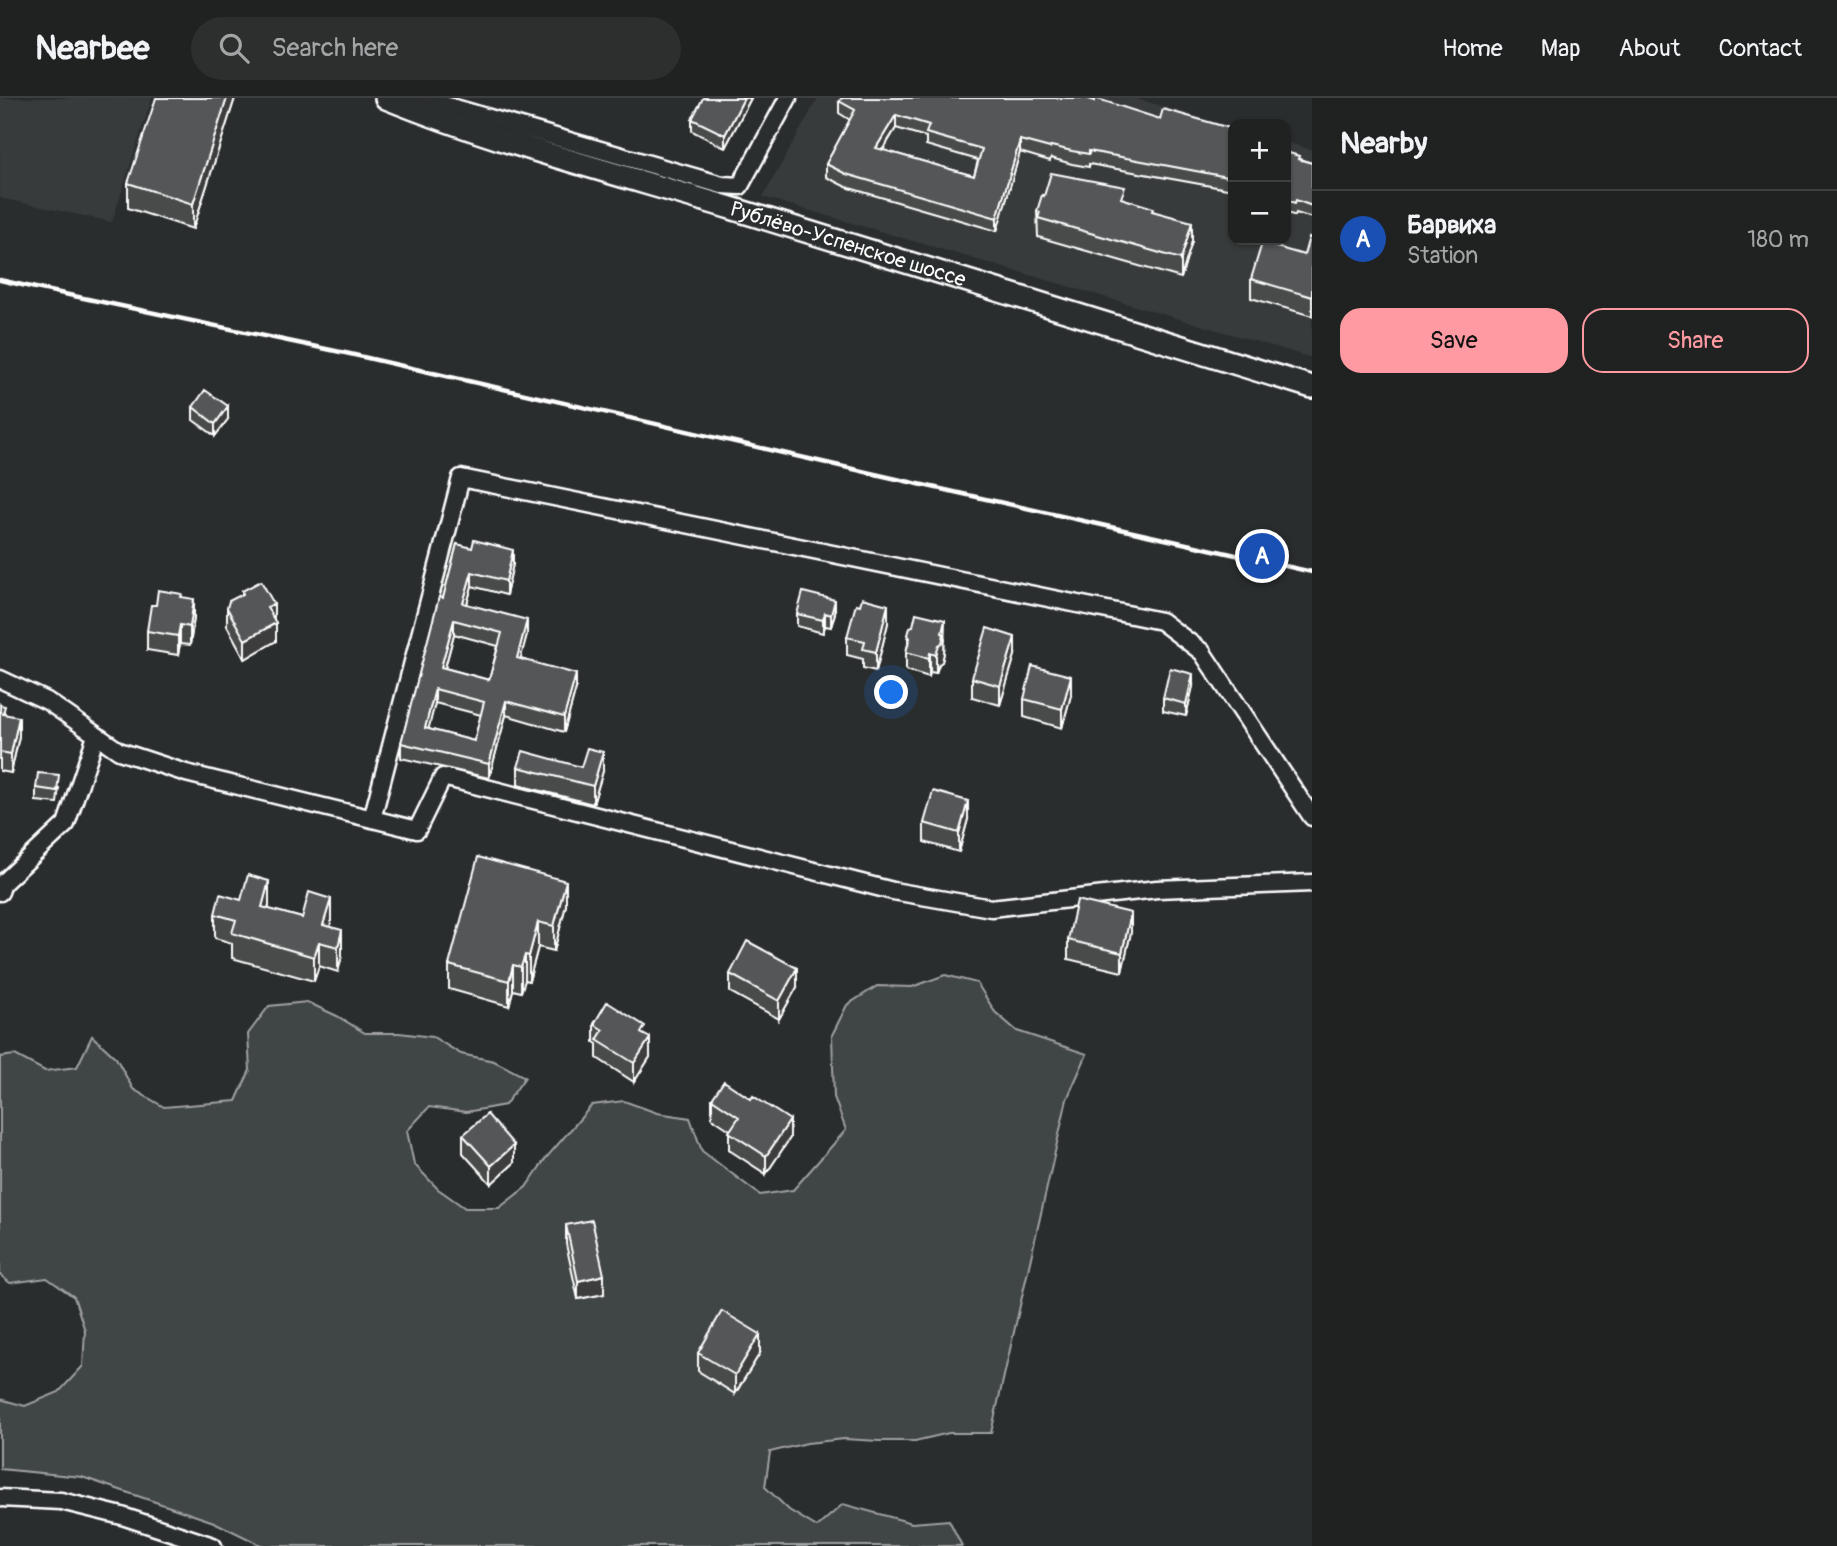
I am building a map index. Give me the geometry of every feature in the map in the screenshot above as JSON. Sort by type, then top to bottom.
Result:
[{"type":"main road","name":"Рублёво-Успенское шоссе","points":[[386,98],[498,139],[1312,387]]},
{"type":"street","points":[[420,98],[722,184],[740,186],[788,98]]},
{"type":"street","points":[[372,819],[461,478],[1161,621],[1202,652],[1312,817]]},
{"type":"street","points":[[0,679],[47,701],[119,751],[186,773],[417,830],[443,777],[893,891],[991,908],[1157,888],[1312,883]]},
{"type":"street","points":[[0,892],[3,883],[66,824],[96,736]]},
{"type":"street","points":[[0,1498],[61,1501],[122,1516],[213,1546]]},
{"type":"shaded area","points":[[0,98],[152,98],[112,222],[0,198]]},
{"type":"shaded area","points":[[818,98],[1134,98],[1228,126],[1228,245],[1291,245],[1291,144],[1312,150],[1312,358],[763,197]]},
{"type":"shaded area","points":[[945,975],[977,983],[995,1012],[1017,1031],[1087,1054],[1067,1099],[991,1433],[949,1433],[915,1441],[844,1439],[807,1443],[770,1452],[765,1487],[789,1510],[817,1527],[843,1504],[912,1523],[949,1520],[962,1546],[263,1546],[214,1522],[82,1477],[0,1469],[0,1399],[25,1406],[59,1392],[83,1366],[85,1331],[74,1297],[47,1278],[10,1283],[0,1275],[0,1057],[15,1055],[45,1071],[77,1067],[92,1036],[116,1058],[133,1089],[164,1107],[236,1101],[250,1070],[248,1034],[269,1006],[307,1002],[365,1033],[433,1037],[461,1054],[494,1061],[525,1077],[505,1105],[466,1112],[429,1107],[407,1131],[414,1164],[438,1189],[465,1208],[499,1208],[526,1187],[546,1158],[592,1105],[624,1101],[657,1113],[690,1118],[702,1151],[760,1195],[793,1190],[846,1130],[834,1097],[832,1035],[847,1005],[877,986],[912,987]]},
{"type":"building","points":[[156,98],[227,98],[193,204],[128,183]]},
{"type":"building","points":[[703,98],[744,98],[725,135],[692,119]]},
{"type":"building","points":[[842,98],[1086,98],[1095,101],[1095,98],[1160,119],[1163,109],[1228,128],[1228,177],[1089,151],[1089,154],[1051,146],[1050,148],[1020,140],[997,218],[846,174],[826,164],[855,110],[839,101]],"holes":[[[896,115],[929,125],[926,133],[982,149],[974,176],[876,148]]]},
{"type":"building","points":[[1291,154],[1299,156],[1298,159],[1312,163],[1312,206],[1296,200],[1295,203],[1291,202]]},
{"type":"building","points":[[1051,173],[1125,187],[1121,198],[1153,208],[1152,211],[1192,222],[1181,259],[1038,218],[1040,212],[1037,211]]},
{"type":"building","points":[[1309,237],[1312,238],[1312,297],[1251,279],[1261,245],[1304,255]]},
{"type":"building","points":[[205,390],[228,406],[215,424],[193,407]]},
{"type":"building","points":[[474,540],[513,550],[506,581],[472,572],[463,603],[527,620],[517,658],[576,674],[564,717],[506,701],[489,764],[401,743],[439,597],[443,598],[457,544],[472,548]],"holes":[[[454,620],[502,633],[489,680],[441,667]],[[435,689],[484,702],[474,741],[425,728]]]},
{"type":"building","points":[[261,581],[274,604],[267,607],[276,623],[245,640],[227,608],[229,601]]},
{"type":"building","points":[[158,590],[194,599],[190,627],[180,625],[178,636],[147,631],[151,605],[156,605]]},
{"type":"building","points":[[803,592],[835,600],[831,615],[825,613],[823,620],[797,614]]},
{"type":"building","points":[[862,598],[888,605],[876,652],[863,649],[865,641],[847,637],[856,604],[860,605]]},
{"type":"building","points":[[916,613],[945,620],[942,643],[936,655],[930,653],[929,658],[906,652],[910,627],[913,626]]},
{"type":"building","points":[[987,628],[1015,637],[1000,686],[972,678]]},
{"type":"building","points":[[1032,666],[1071,676],[1062,709],[1024,699]]},
{"type":"building","points":[[1170,668],[1193,674],[1186,704],[1163,698]]},
{"type":"building","points":[[0,705],[5,706],[3,714],[19,717],[11,754],[0,752]]},
{"type":"building","points":[[587,748],[603,752],[593,786],[518,767],[523,751],[581,767]]},
{"type":"building","points":[[38,773],[59,775],[57,791],[36,788]]},
{"type":"building","points":[[933,791],[968,801],[959,833],[924,823]]},
{"type":"building","points":[[478,857],[566,881],[554,926],[538,922],[529,956],[525,955],[521,967],[513,965],[509,981],[449,965]]},
{"type":"building","points":[[248,875],[269,881],[262,907],[302,918],[309,892],[331,899],[323,925],[342,930],[338,947],[319,942],[314,957],[232,933],[236,920],[215,914],[220,894],[241,900]]},
{"type":"building","points":[[1077,900],[1131,913],[1122,953],[1068,940]]},
{"type":"building","points":[[747,941],[797,968],[779,1001],[730,974]]},
{"type":"building","points":[[607,1002],[645,1026],[641,1033],[650,1038],[634,1063],[597,1040],[603,1030],[594,1024]]},
{"type":"building","points":[[724,1081],[790,1120],[766,1156],[729,1132],[739,1117],[712,1099]]},
{"type":"building","points":[[487,1114],[514,1145],[491,1166],[463,1135]]},
{"type":"building","points":[[592,1220],[604,1275],[578,1281],[566,1225]]},
{"type":"building","points":[[722,1311],[760,1334],[735,1375],[698,1353]]},
{"type":"railway","points":[[0,280],[350,354],[1312,572]]},
{"type":"place","name":"Барвиха","points":[[1262,556]]}]
